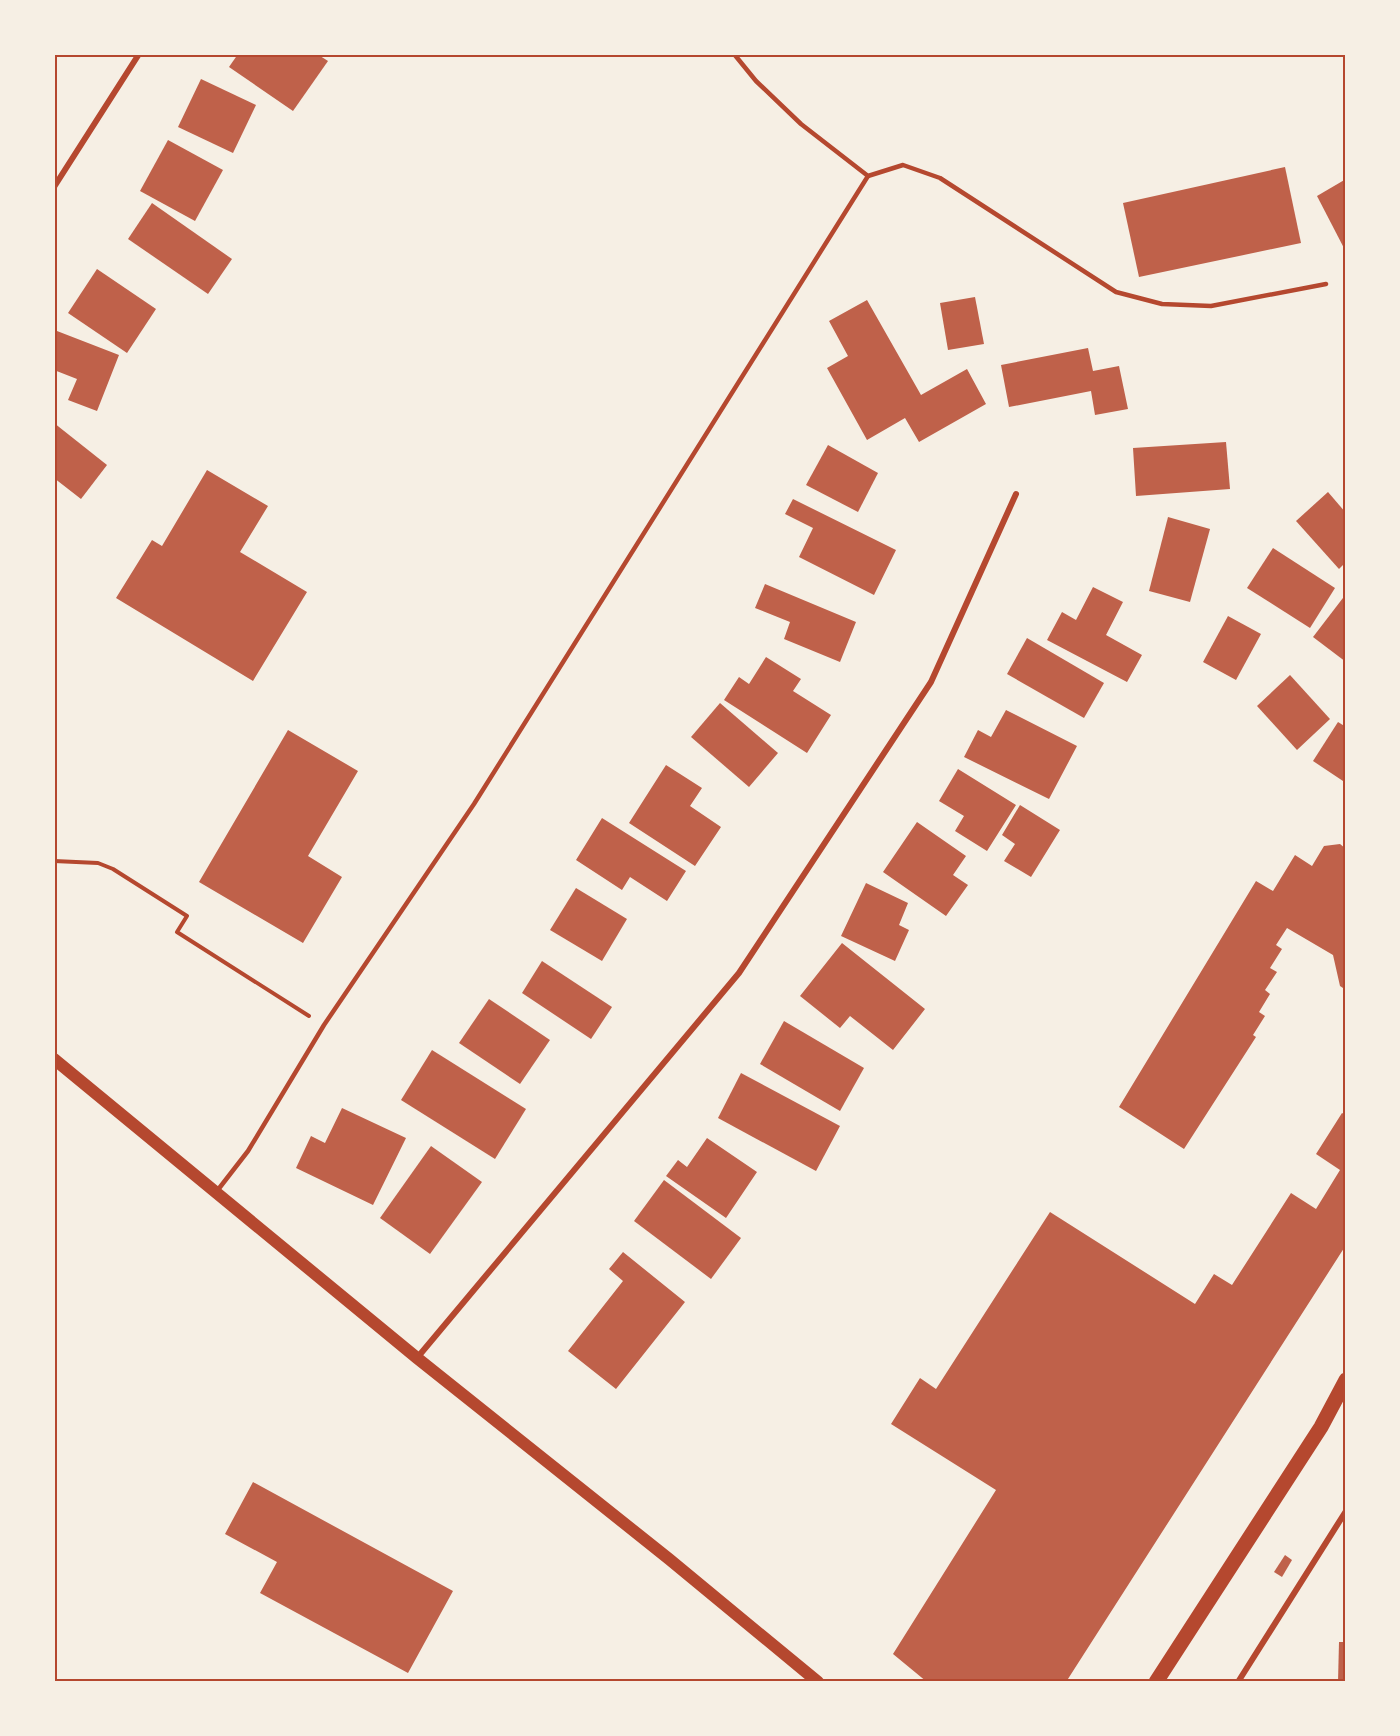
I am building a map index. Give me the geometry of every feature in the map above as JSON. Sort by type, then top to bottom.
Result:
[{"type":"main road","points":[[54,1059],[417,1358],[669,1558],[818,1682]]},
{"type":"main road","points":[[1156,1682],[1321,1426],[1346,1380]]},
{"type":"main road","points":[[1321,1426],[1346,1396]]},
{"type":"street","points":[[54,187],[139,54]]},
{"type":"street","points":[[417,1358],[739,973],[931,682],[1016,494]]},
{"type":"street","points":[[1238,1682],[1346,1511]]},
{"type":"lane","points":[[734,54],[756,81],[801,124],[868,176]]},
{"type":"lane","points":[[216,1193],[248,1151],[324,1025],[474,804],[868,176],[903,165],[940,178],[1116,292],[1162,304],[1211,306],[1326,284]]},
{"type":"path","points":[[54,861],[98,864],[113,869],[187,916],[177,932],[324,1025]]},
{"type":"building","points":[[238,54],[317,54],[328,61],[293,111],[229,67]]},
{"type":"building","points":[[201,79],[256,105],[233,153],[178,127]]},
{"type":"building","points":[[168,140],[223,170],[195,221],[140,191]]},
{"type":"building","points":[[1285,167],[1301,243],[1139,277],[1123,203]]},
{"type":"building","points":[[1346,179],[1346,252],[1317,196]]},
{"type":"building","points":[[152,203],[232,259],[208,294],[128,239]]},
{"type":"building","points":[[97,269],[156,309],[127,353],[68,313]]},
{"type":"building","points":[[975,297],[984,344],[948,350],[940,303]]},
{"type":"building","points":[[867,300],[921,395],[967,369],[986,404],[919,442],[905,418],[867,440],[827,368],[848,356],[829,321]]},
{"type":"building","points":[[57,331],[119,355],[97,411],[68,400],[77,379],[54,370],[54,339]]},
{"type":"building","points":[[1088,348],[1093,371],[1119,366],[1128,409],[1095,415],[1091,391],[1009,407],[1001,365]]},
{"type":"building","points":[[54,423],[107,465],[81,499],[54,478]]},
{"type":"building","points":[[1226,442],[1230,489],[1136,496],[1133,448]]},
{"type":"building","points":[[828,445],[878,473],[858,512],[806,485]]},
{"type":"building","points":[[207,470],[268,506],[240,552],[307,592],[253,681],[116,598],[152,540],[162,546]]},
{"type":"building","points":[[1328,492],[1346,513],[1346,562],[1339,569],[1296,521]]},
{"type":"building","points":[[793,499],[896,550],[874,595],[799,557],[813,528],[785,514]]},
{"type":"building","points":[[1168,517],[1210,529],[1190,602],[1149,591]]},
{"type":"building","points":[[1273,548],[1335,588],[1310,628],[1247,588]]},
{"type":"building","points":[[765,584],[856,622],[840,662],[784,639],[790,622],[755,608]]},
{"type":"building","points":[[1093,587],[1123,602],[1106,635],[1142,655],[1127,682],[1047,640],[1062,612],[1076,620]]},
{"type":"building","points":[[1346,594],[1346,662],[1313,637]]},
{"type":"building","points":[[1228,616],[1261,634],[1236,680],[1203,662]]},
{"type":"building","points":[[1027,638],[1104,683],[1084,718],[1007,674]]},
{"type":"building","points":[[766,657],[801,679],[793,691],[831,715],[807,753],[724,700],[739,677],[749,684]]},
{"type":"building","points":[[1290,675],[1330,719],[1297,750],[1257,706]]},
{"type":"building","points":[[720,703],[778,753],[749,787],[691,737]]},
{"type":"building","points":[[1006,710],[1077,746],[1049,799],[964,757],[978,730],[991,737]]},
{"type":"building","points":[[1338,722],[1346,727],[1346,783],[1313,761]]},
{"type":"building","points":[[288,730],[358,771],[308,856],[342,877],[303,943],[199,882]]},
{"type":"building","points":[[666,765],[702,788],[690,806],[721,827],[695,866],[629,823]]},
{"type":"building","points":[[958,769],[1016,805],[987,851],[955,831],[964,816],[939,801]]},
{"type":"building","points":[[1020,805],[1060,830],[1031,877],[1004,861],[1015,844],[1002,835]]},
{"type":"building","points":[[602,818],[686,871],[667,901],[630,877],[622,890],[576,860]]},
{"type":"building","points":[[917,822],[966,856],[953,875],[968,885],[946,916],[883,872]]},
{"type":"building","points":[[1340,844],[1346,849],[1346,990],[1340,986],[1333,955],[1287,928],[1276,945],[1282,949],[1270,968],[1277,972],[1265,990],[1270,994],[1259,1012],[1265,1016],[1253,1035],[1256,1037],[1184,1149],[1119,1107],[1256,881],[1273,891],[1295,855],[1312,866],[1324,846]]},
{"type":"building","points":[[866,883],[908,903],[899,925],[909,930],[895,961],[841,936]]},
{"type":"building","points":[[576,888],[627,919],[602,961],[550,930]]},
{"type":"building","points":[[842,943],[925,1009],[893,1050],[850,1016],[840,1028],[800,996]]},
{"type":"building","points":[[542,961],[612,1007],[591,1039],[522,993]]},
{"type":"building","points":[[489,999],[550,1040],[520,1084],[459,1043]]},
{"type":"building","points":[[784,1021],[864,1068],[840,1111],[760,1064]]},
{"type":"building","points":[[432,1050],[526,1109],[495,1159],[401,1100]]},
{"type":"building","points":[[741,1073],[840,1126],[816,1171],[718,1118]]},
{"type":"building","points":[[342,1108],[406,1138],[373,1205],[296,1168],[311,1136],[325,1143]]},
{"type":"building","points":[[1342,1113],[1346,1115],[1346,1245],[1066,1682],[927,1682],[893,1654],[996,1490],[891,1424],[920,1378],[936,1389],[1050,1212],[1195,1304],[1214,1274],[1232,1285],[1291,1193],[1316,1209],[1340,1170],[1316,1154]]},
{"type":"building","points":[[707,1138],[757,1172],[726,1218],[666,1176],[678,1160],[687,1167]]},
{"type":"building","points":[[431,1146],[482,1182],[430,1254],[380,1218]]},
{"type":"building","points":[[664,1180],[741,1238],[711,1279],[634,1221]]},
{"type":"building","points":[[623,1252],[685,1302],[616,1389],[568,1351],[623,1281],[609,1269]]},
{"type":"building","points":[[253,1482],[453,1591],[408,1673],[260,1593],[277,1562],[225,1534]]},
{"type":"building","points":[[1285,1555],[1292,1560],[1282,1577],[1274,1572]]},
{"type":"building","points":[[1339,1642],[1346,1642],[1346,1682],[1338,1682]]}]
